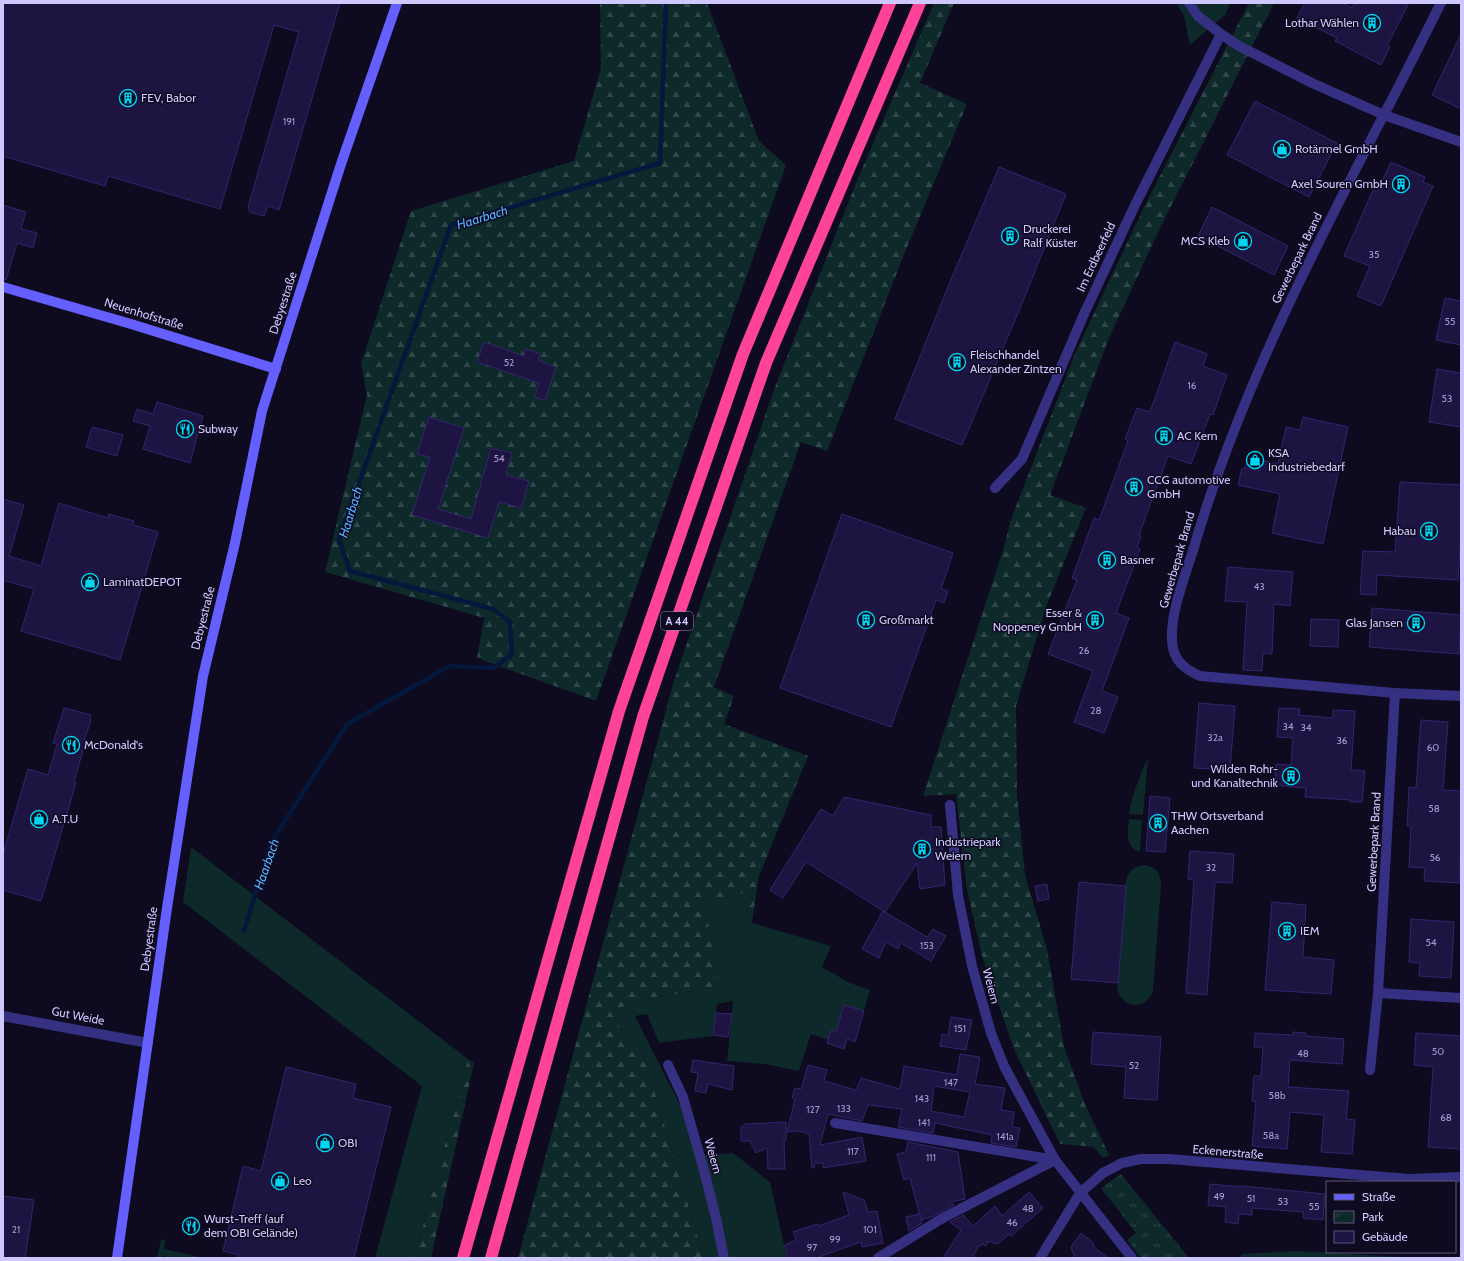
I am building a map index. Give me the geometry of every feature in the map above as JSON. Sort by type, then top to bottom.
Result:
[{"type":"highway","name":"A 44","points":[[463,1258],[619,711],[743,354],[890,3]]},
{"type":"highway","name":"A 44","points":[[491,1258],[643,717],[766,363],[920,3]]},
{"type":"main road","name":"Debyestraße","points":[[117,1258],[166,908],[203,676],[235,543],[262,411],[342,161],[397,3]]},
{"type":"main road","name":"Neuenhofstraße","points":[[3,287],[131,324],[276,369]]},
{"type":"street","points":[[1189,3],[1198,16],[1239,46],[1312,83],[1384,115],[1461,142]]},
{"type":"street","name":"Gewerbepark Brand","points":[[1441,3],[1295,290],[1255,378],[1232,437],[1190,559],[1174,614],[1172,641],[1174,651],[1180,662],[1187,670],[1200,676],[1395,693],[1461,696]]},
{"type":"street","name":"Im Erdbeerfeld","points":[[995,488],[1022,459],[1093,294],[1135,205],[1222,34]]},
{"type":"street","name":"Gewerbepark Brand","points":[[1370,1070],[1378,993],[1395,693]]},
{"type":"street","name":"Weiern","points":[[950,805],[958,895],[972,966],[982,1005],[1004,1066],[1055,1160],[1132,1258]]},
{"type":"street","points":[[1378,993],[1461,998]]},
{"type":"street","name":"Gut Weide","points":[[3,1016],[148,1043]]},
{"type":"street","name":"Weiern","points":[[668,1065],[683,1097],[716,1218],[724,1258]]},
{"type":"street","points":[[836,1123],[1055,1160]]},
{"type":"street","name":"Eckenerstraße","points":[[1040,1258],[1080,1193],[1103,1172],[1122,1163],[1141,1159],[1169,1159],[1409,1179],[1461,1177]]},
{"type":"street","points":[[878,1258],[941,1219],[1055,1160]]},
{"type":"green space","points":[[600,3],[707,3],[759,141],[786,165],[596,701],[477,658],[484,618],[325,572],[367,395],[361,364],[411,211],[574,161],[601,68]]},
{"type":"green space","points":[[934,3],[954,3],[920,83],[967,104],[903,257],[827,451],[801,442],[714,687],[734,696],[724,724],[808,756],[759,876],[752,923],[748,919],[744,893],[721,900],[704,901],[720,986],[626,1003],[614,1020],[643,1053],[704,1258],[518,1258],[673,684],[775,387],[858,178]]},
{"type":"green space","points":[[1176,3],[1230,3],[1225,15],[1190,45],[1184,16]]},
{"type":"green space","points":[[1249,3],[1274,3],[1161,226],[1109,338],[1050,495],[1086,508],[1046,607],[1016,706],[1017,795],[1025,875],[1047,949],[1064,1047],[1085,1104],[1109,1155],[1103,1158],[1094,1147],[1060,1144],[1014,1049],[982,956],[967,890],[956,794],[923,796],[1005,544],[1010,522],[1074,356],[1145,205]]},
{"type":"green space","points":[[1148,758],[1143,815],[1129,814],[1134,792]]},
{"type":"green space","points":[[1129,819],[1142,820],[1140,852],[1131,847],[1129,843]]},
{"type":"green space","points":[[191,847],[468,1059],[414,1258],[375,1258],[422,1086],[183,902]]},
{"type":"green space","points":[[1145,865],[1155,869],[1159,874],[1161,881],[1153,991],[1145,1002],[1134,1005],[1124,1000],[1117,988],[1126,880],[1133,869],[1138,866]]},
{"type":"green space","points":[[744,893],[748,919],[752,923],[831,946],[822,967],[850,983],[870,990],[857,1034],[837,1027],[832,1041],[811,1034],[799,1071],[765,1064],[727,1061],[733,1001],[711,1005],[717,1004],[713,1036],[659,1043],[647,1014],[635,1016],[682,1109],[695,1156],[733,1153],[770,1182],[787,1258],[704,1258],[643,1053],[614,1020],[626,1003],[719,986],[704,900],[721,900]]},
{"type":"green space","points":[[468,1059],[474,1063],[431,1258],[414,1258]]},
{"type":"green space","points":[[1121,1174],[1189,1258],[1141,1258],[1127,1240],[1136,1233],[1101,1188]]},
{"type":"green space","points":[[161,1239],[165,1240],[164,1249],[200,1258],[171,1258],[163,1256],[162,1258],[157,1258]]},
{"type":"green space","points":[[1295,1251],[1419,1258],[1241,1258],[1241,1254]]},
{"type":"building","name":"FEV, Babor","points":[[3,3],[340,3],[279,210],[268,206],[264,216],[250,212],[248,207],[299,32],[274,25],[220,209],[108,176],[105,186],[3,156]]},
{"type":"building","name":"Lothar Wählen","points":[[1305,3],[1342,3],[1352,8],[1355,3],[1409,3],[1387,46],[1390,47],[1381,65],[1335,41],[1337,38],[1297,18]]},
{"type":"building","points":[[1461,34],[1461,109],[1432,95]]},
{"type":"building","name":"Rotärmel GmbH","points":[[1255,101],[1337,143],[1309,197],[1227,155]]},
{"type":"building","points":[[1391,162],[1425,177],[1423,182],[1433,186],[1381,306],[1357,296],[1370,266],[1344,256],[1373,190],[1377,192]]},
{"type":"building","points":[[999,167],[1066,194],[1021,306],[962,445],[895,419],[952,277]]},
{"type":"building","points":[[3,205],[26,212],[21,229],[37,233],[33,248],[17,243],[6,280],[3,279]]},
{"type":"building","name":"MCS Kleb","points":[[1212,207],[1288,246],[1274,275],[1198,236]]},
{"type":"building","points":[[1445,298],[1461,301],[1461,345],[1436,340]]},
{"type":"building","points":[[484,342],[524,356],[526,349],[540,354],[538,360],[556,367],[545,400],[535,397],[539,383],[477,362]]},
{"type":"building","points":[[1175,342],[1207,354],[1203,366],[1227,375],[1213,415],[1210,414],[1191,464],[1168,456],[1139,535],[1141,536],[1137,547],[1140,549],[1116,613],[1129,618],[1102,691],[1118,697],[1104,733],[1074,722],[1093,671],[1048,654],[1077,580],[1072,578],[1094,518],[1099,520],[1128,441],[1125,439],[1137,408],[1150,412]]},
{"type":"building","points":[[1437,369],[1461,373],[1461,427],[1429,422]]},
{"type":"building","points":[[157,402],[203,416],[190,463],[143,449],[150,426],[133,421],[137,409],[153,414]]},
{"type":"building","points":[[429,417],[464,428],[438,509],[471,519],[491,448],[512,453],[506,475],[529,481],[521,508],[499,502],[488,538],[412,515],[430,457],[417,454]]},
{"type":"building","points":[[1303,417],[1348,427],[1323,544],[1272,533],[1280,494],[1238,485],[1242,468],[1245,468],[1248,457],[1278,464],[1286,427],[1300,430]]},
{"type":"building","points":[[92,427],[123,435],[117,456],[86,447]]},
{"type":"building","name":"Habau","points":[[1400,482],[1461,485],[1461,548],[1458,580],[1377,575],[1376,595],[1360,594],[1363,551],[1395,552]]},
{"type":"building","name":"LaminatDEPOT","points":[[3,499],[24,505],[9,556],[41,566],[59,503],[108,518],[109,514],[134,521],[133,525],[158,532],[120,660],[21,631],[34,589],[3,580]]},
{"type":"building","name":"Großmarkt","points":[[842,514],[953,553],[941,589],[948,591],[944,603],[936,600],[891,727],[780,688]]},
{"type":"building","points":[[1228,567],[1293,572],[1290,606],[1274,604],[1272,654],[1263,653],[1262,671],[1243,670],[1247,602],[1225,601]]},
{"type":"building","name":"Glas Jansen","points":[[1372,608],[1461,615],[1459,654],[1369,647]]},
{"type":"building","points":[[1311,619],[1339,620],[1338,647],[1310,646]]},
{"type":"building","points":[[1199,703],[1235,706],[1230,770],[1194,768]]},
{"type":"building","name":"A.T.U","points":[[64,708],[91,715],[91,721],[84,740],[86,740],[74,782],[76,783],[41,901],[3,890],[3,854],[28,769],[48,775],[57,744],[53,743]]},
{"type":"building","points":[[1279,708],[1300,709],[1299,715],[1333,718],[1333,710],[1355,711],[1351,770],[1365,771],[1362,802],[1305,797],[1306,788],[1274,785],[1276,764],[1291,765],[1293,738],[1277,737]]},
{"type":"building","points":[[1421,720],[1448,722],[1443,790],[1461,791],[1460,883],[1424,881],[1425,868],[1409,867],[1411,826],[1407,826],[1409,787],[1416,788]]},
{"type":"building","name":"THW Ortsverband Aachen","points":[[1150,796],[1170,798],[1165,852],[1146,851]]},
{"type":"building","points":[[844,797],[931,815],[931,827],[941,827],[945,885],[920,889],[917,863],[885,912],[806,862],[783,898],[770,890],[821,809],[833,816]]},
{"type":"building","points":[[1190,851],[1234,854],[1232,883],[1215,882],[1207,995],[1186,993],[1194,880],[1188,879]]},
{"type":"building","points":[[1079,882],[1126,886],[1118,983],[1071,979]]},
{"type":"building","points":[[1047,884],[1049,899],[1038,901],[1035,886]]},
{"type":"building","name":"IEM","points":[[1272,902],[1306,905],[1303,957],[1334,960],[1331,994],[1265,990]]},
{"type":"building","points":[[883,911],[927,937],[933,929],[946,936],[931,961],[901,943],[898,949],[886,942],[879,958],[862,949]]},
{"type":"building","points":[[1411,919],[1454,922],[1451,978],[1419,976],[1420,963],[1409,962]]},
{"type":"building","points":[[844,1005],[864,1011],[855,1042],[847,1039],[844,1049],[827,1043],[831,1030],[836,1032]]},
{"type":"building","points":[[716,1013],[732,1014],[728,1037],[713,1035]]},
{"type":"building","points":[[951,1017],[972,1020],[966,1050],[940,1046],[942,1034],[948,1036]]},
{"type":"building","points":[[1093,1032],[1161,1037],[1157,1100],[1124,1098],[1126,1067],[1091,1064]]},
{"type":"building","points":[[1293,1032],[1306,1033],[1306,1036],[1344,1039],[1342,1064],[1290,1060],[1288,1087],[1349,1091],[1346,1119],[1355,1120],[1352,1154],[1321,1152],[1324,1115],[1290,1112],[1287,1149],[1252,1146],[1256,1101],[1252,1101],[1254,1076],[1261,1076],[1263,1047],[1254,1047],[1255,1033],[1293,1035]]},
{"type":"building","points":[[1416,1033],[1461,1036],[1461,1149],[1428,1147],[1433,1067],[1414,1065]]},
{"type":"building","points":[[960,1054],[980,1057],[975,1084],[1005,1088],[1001,1110],[1014,1112],[1012,1127],[1020,1128],[1016,1147],[991,1143],[992,1135],[935,1123],[933,1133],[898,1127],[902,1109],[868,1105],[862,1121],[828,1114],[820,1145],[862,1137],[866,1161],[823,1168],[823,1163],[815,1163],[814,1168],[812,1168],[809,1134],[799,1131],[787,1132],[795,1099],[792,1098],[795,1088],[801,1089],[808,1065],[827,1070],[824,1081],[856,1090],[861,1078],[900,1089],[904,1066],[957,1075]],"holes":[[[934,1086],[970,1092],[964,1117],[931,1111]]]},
{"type":"building","points":[[693,1060],[734,1066],[732,1090],[708,1084],[706,1093],[695,1091],[698,1073],[691,1072]]},
{"type":"building","name":"OBI","points":[[286,1067],[356,1084],[353,1098],[391,1107],[354,1258],[239,1258],[239,1255],[223,1251],[243,1166],[261,1171]]},
{"type":"building","points":[[786,1122],[786,1140],[784,1140],[785,1169],[768,1169],[767,1148],[756,1153],[750,1141],[741,1141],[741,1127],[745,1124]]},
{"type":"building","points":[[908,1142],[958,1152],[965,1199],[951,1202],[954,1205],[932,1217],[921,1220],[910,1178],[904,1180],[897,1154],[906,1152]]},
{"type":"building","points":[[1210,1184],[1325,1194],[1323,1220],[1303,1218],[1303,1212],[1252,1208],[1252,1215],[1239,1214],[1238,1224],[1225,1222],[1226,1207],[1208,1205]]},
{"type":"building","points":[[843,1192],[864,1200],[868,1212],[877,1211],[883,1243],[862,1247],[861,1242],[816,1258],[788,1258],[785,1245],[796,1240],[793,1232],[817,1224],[818,1226],[849,1215]]},
{"type":"building","points":[[1029,1192],[1043,1208],[1011,1236],[1009,1234],[998,1244],[987,1241],[988,1243],[985,1246],[983,1244],[979,1246],[972,1258],[943,1258],[961,1230],[950,1222],[963,1215],[973,1226],[995,1206],[1002,1216]]},
{"type":"building","points":[[3,1196],[34,1200],[25,1258],[3,1258]]},
{"type":"building","points":[[920,1214],[922,1223],[909,1231],[906,1217]]},
{"type":"building","points":[[1081,1233],[1093,1243],[1094,1247],[1108,1258],[1075,1258],[1071,1247]]},
{"type":"waterway","name":"Haarbach","points":[[244,931],[272,841],[347,724],[450,666],[494,668],[512,654],[510,622],[493,609],[350,571],[339,539],[451,225],[660,163],[666,3]]},
{"type":"place","name":"Lothar Wählen","points":[[1372,23]]},
{"type":"place","name":"FEV, Babor","points":[[128,98]]},
{"type":"place","name":"Rotärmel GmbH","points":[[1282,149]]},
{"type":"place","name":"Axel Souren GmbH","points":[[1401,184]]},
{"type":"place","name":"Druckerei Ralf Küster","points":[[1010,236]]},
{"type":"place","name":"MCS Kleb","points":[[1243,241]]},
{"type":"place","name":"Fleischhandel Alexander Zintzen","points":[[957,362]]},
{"type":"place","name":"Subway","points":[[185,429]]},
{"type":"place","name":"AC Kern","points":[[1164,436]]},
{"type":"place","name":"KSA Industriebedarf","points":[[1255,460]]},
{"type":"place","name":"CCG automotive GmbH","points":[[1134,487]]},
{"type":"place","name":"Habau","points":[[1429,531]]},
{"type":"place","name":"Basner","points":[[1107,560]]},
{"type":"place","name":"LaminatDEPOT","points":[[90,582]]},
{"type":"place","name":"Großmarkt","points":[[866,620]]},
{"type":"place","name":"Esser & Noppeney GmbH","points":[[1095,620]]},
{"type":"place","name":"Glas Jansen","points":[[1416,623]]},
{"type":"place","name":"McDonald's","points":[[71,745]]},
{"type":"place","name":"Wilden Rohr- und Kanaltechnik","points":[[1291,776]]},
{"type":"place","name":"A.T.U","points":[[39,819]]},
{"type":"place","name":"THW Ortsverband Aachen","points":[[1158,823]]},
{"type":"place","name":"Industriepark Weiern","points":[[922,849]]},
{"type":"place","name":"IEM","points":[[1287,931]]},
{"type":"place","name":"OBI","points":[[325,1143]]},
{"type":"place","name":"Leo","points":[[280,1181]]},
{"type":"place","name":"Wurst-Treff (auf dem OBI Gelände)","points":[[191,1226]]}]
